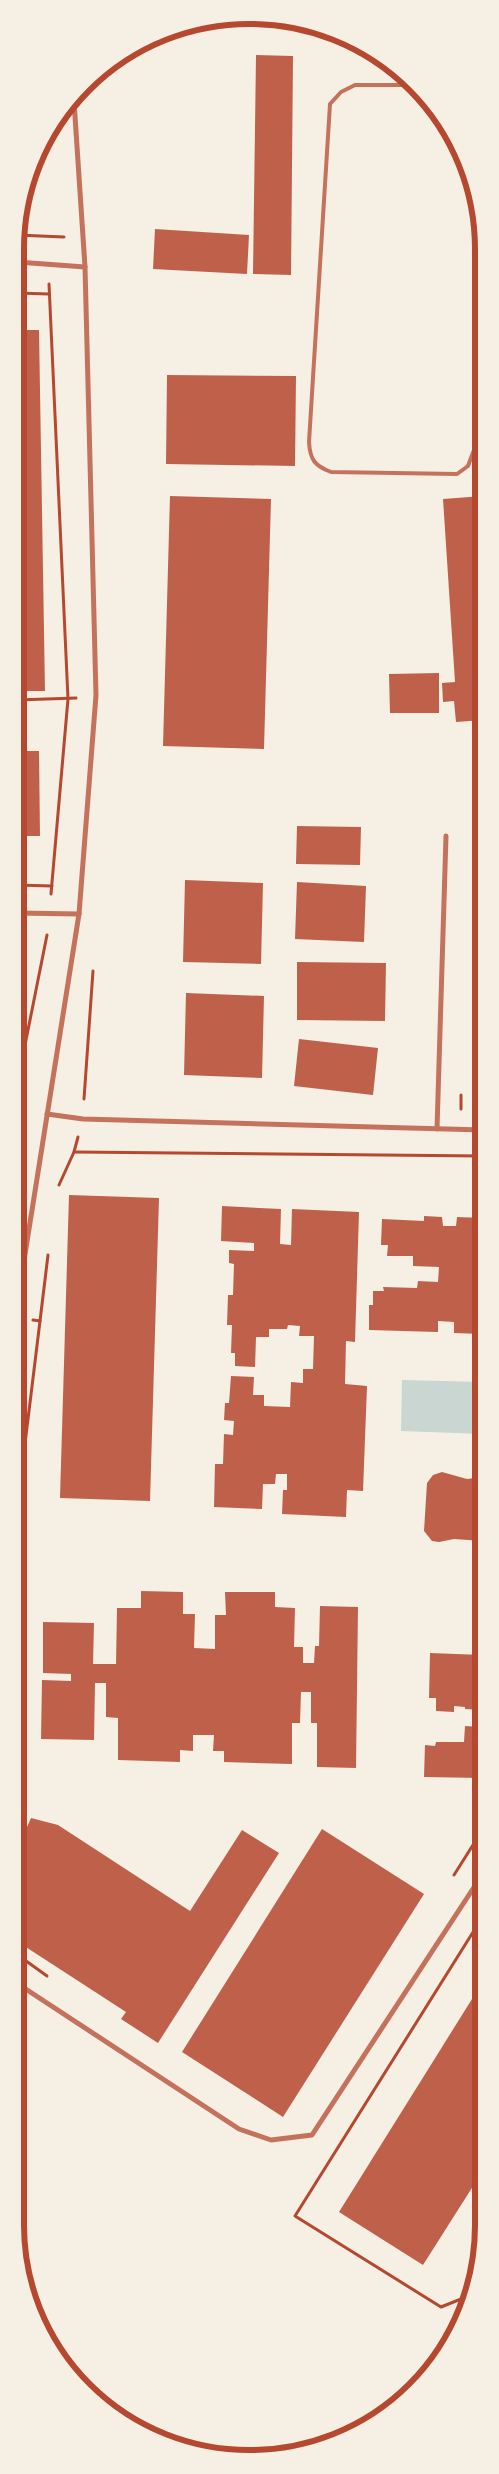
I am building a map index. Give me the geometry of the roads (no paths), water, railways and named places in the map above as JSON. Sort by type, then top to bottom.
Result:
[{"type":"street","points":[[24,1260],[80,914],[96,695],[85,267],[74,107]]},
{"type":"street","points":[[24,262],[85,267]]},
{"type":"street","points":[[437,1129],[446,836]]},
{"type":"street","points":[[24,913],[80,914]]},
{"type":"street","points":[[47,1114],[83,1119],[475,1130]]},
{"type":"street","points":[[24,1988],[239,2129],[271,2140],[312,2135],[475,1886]]},
{"type":"lane","points":[[404,85],[355,85],[341,92],[330,104],[309,442],[310,457],[318,467],[331,472],[457,474],[468,466],[474,450],[475,436]]}]
